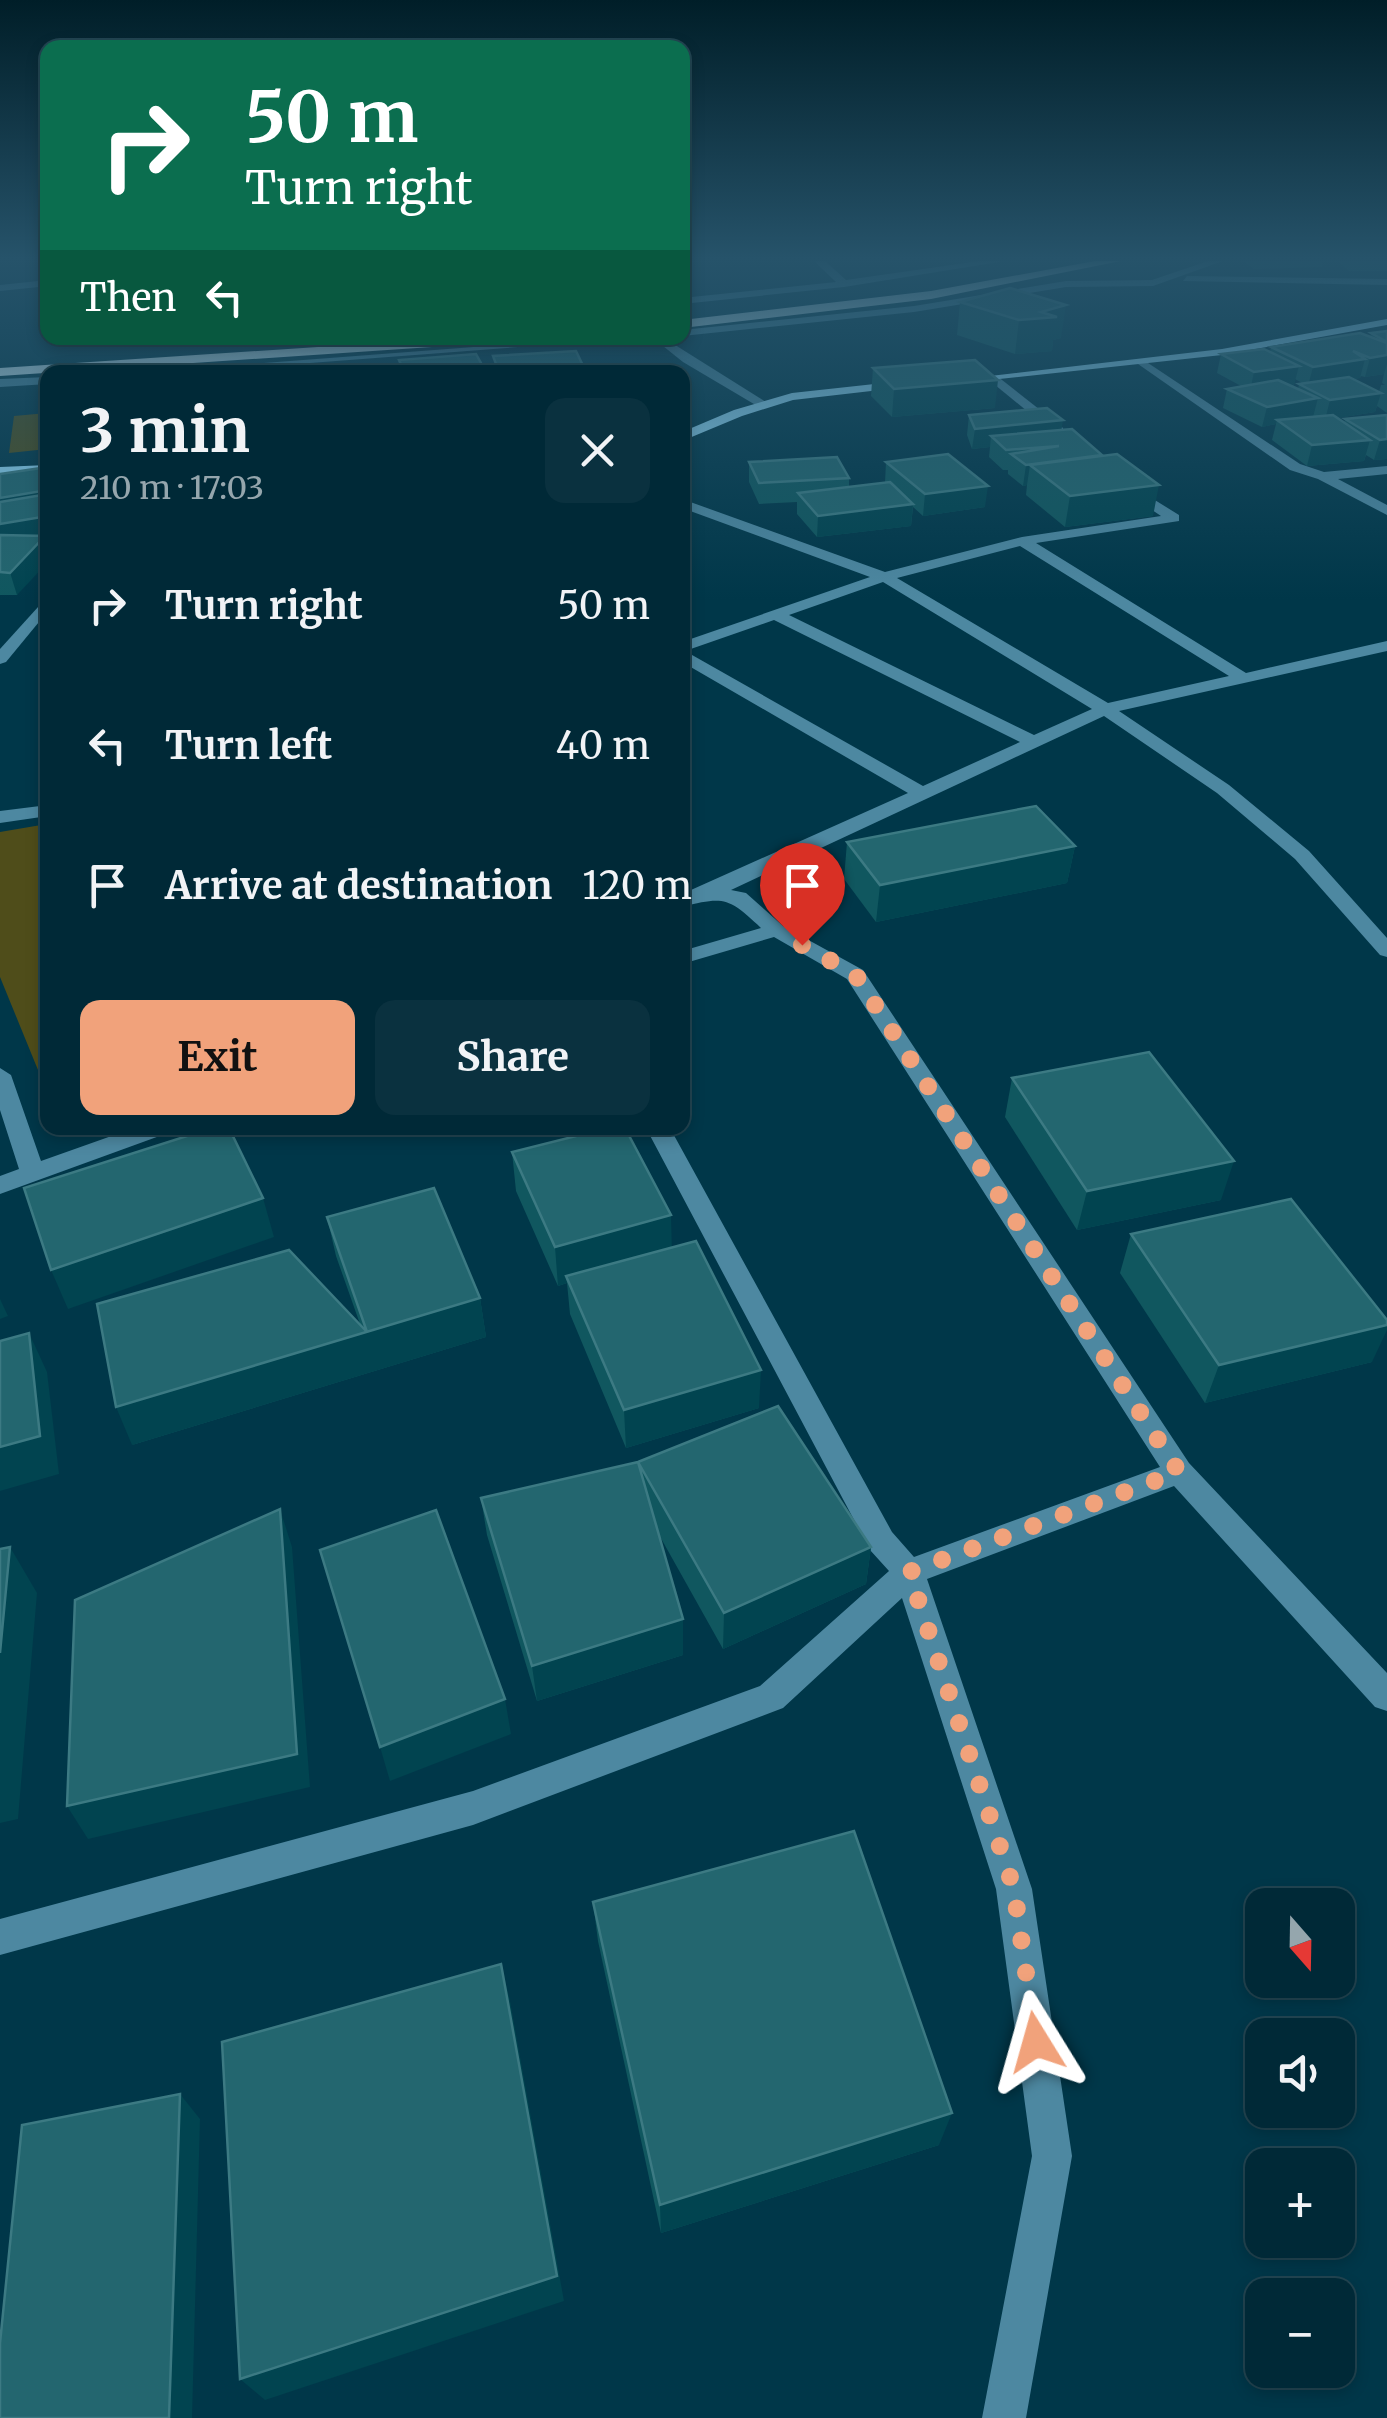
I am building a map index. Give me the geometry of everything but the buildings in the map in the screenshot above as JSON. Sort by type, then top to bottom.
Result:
[{"type":"main road","points":[[953,381],[1032,374]]},
{"type":"main road","points":[[690,434],[763,404],[817,393],[916,384]]},
{"type":"main road","points":[[0,471],[40,469]]},
{"type":"street","points":[[711,374],[763,404]]},
{"type":"street","points":[[1159,374],[1295,467],[1323,476],[1387,511]]},
{"type":"street","points":[[993,378],[1070,440]]},
{"type":"street","points":[[0,383],[40,380]]},
{"type":"street","points":[[1248,436],[1268,435]]},
{"type":"street","points":[[1323,476],[1387,470]]},
{"type":"street","points":[[690,644],[884,578],[1022,541],[1174,518],[1116,478]]},
{"type":"street","points":[[690,506],[884,578],[1106,709],[1222,790],[1302,855],[1387,950]]},
{"type":"street","points":[[1022,541],[1243,678]]},
{"type":"street","points":[[0,659],[40,610]]},
{"type":"street","points":[[776,615],[1034,742]]},
{"type":"street","points":[[690,898],[710,892],[1106,709],[1387,646]]},
{"type":"street","points":[[690,660],[923,794]]},
{"type":"street","points":[[0,817],[40,811]]},
{"type":"street","points":[[710,892],[739,896],[776,930],[855,974],[1179,1472],[1387,1696]]},
{"type":"street","points":[[690,956],[776,930]]},
{"type":"street","points":[[0,1075],[32,1172]]},
{"type":"street","points":[[0,1185],[137,1135]]},
{"type":"street","points":[[662,1135],[882,1541],[909,1572],[1014,1889],[1052,2156],[1004,2418]]},
{"type":"street","points":[[0,1937],[473,1808],[771,1697],[909,1572],[1179,1472]]},
{"type":"shaded area","points":[[40,414],[40,450],[9,453],[14,416]]},
{"type":"shaded area","points":[[40,825],[40,1075],[0,977],[0,832]]},
{"type":"route","points":[[802,945],[855,974],[1179,1472],[909,1572],[1014,1889],[1036,2042]]}]
